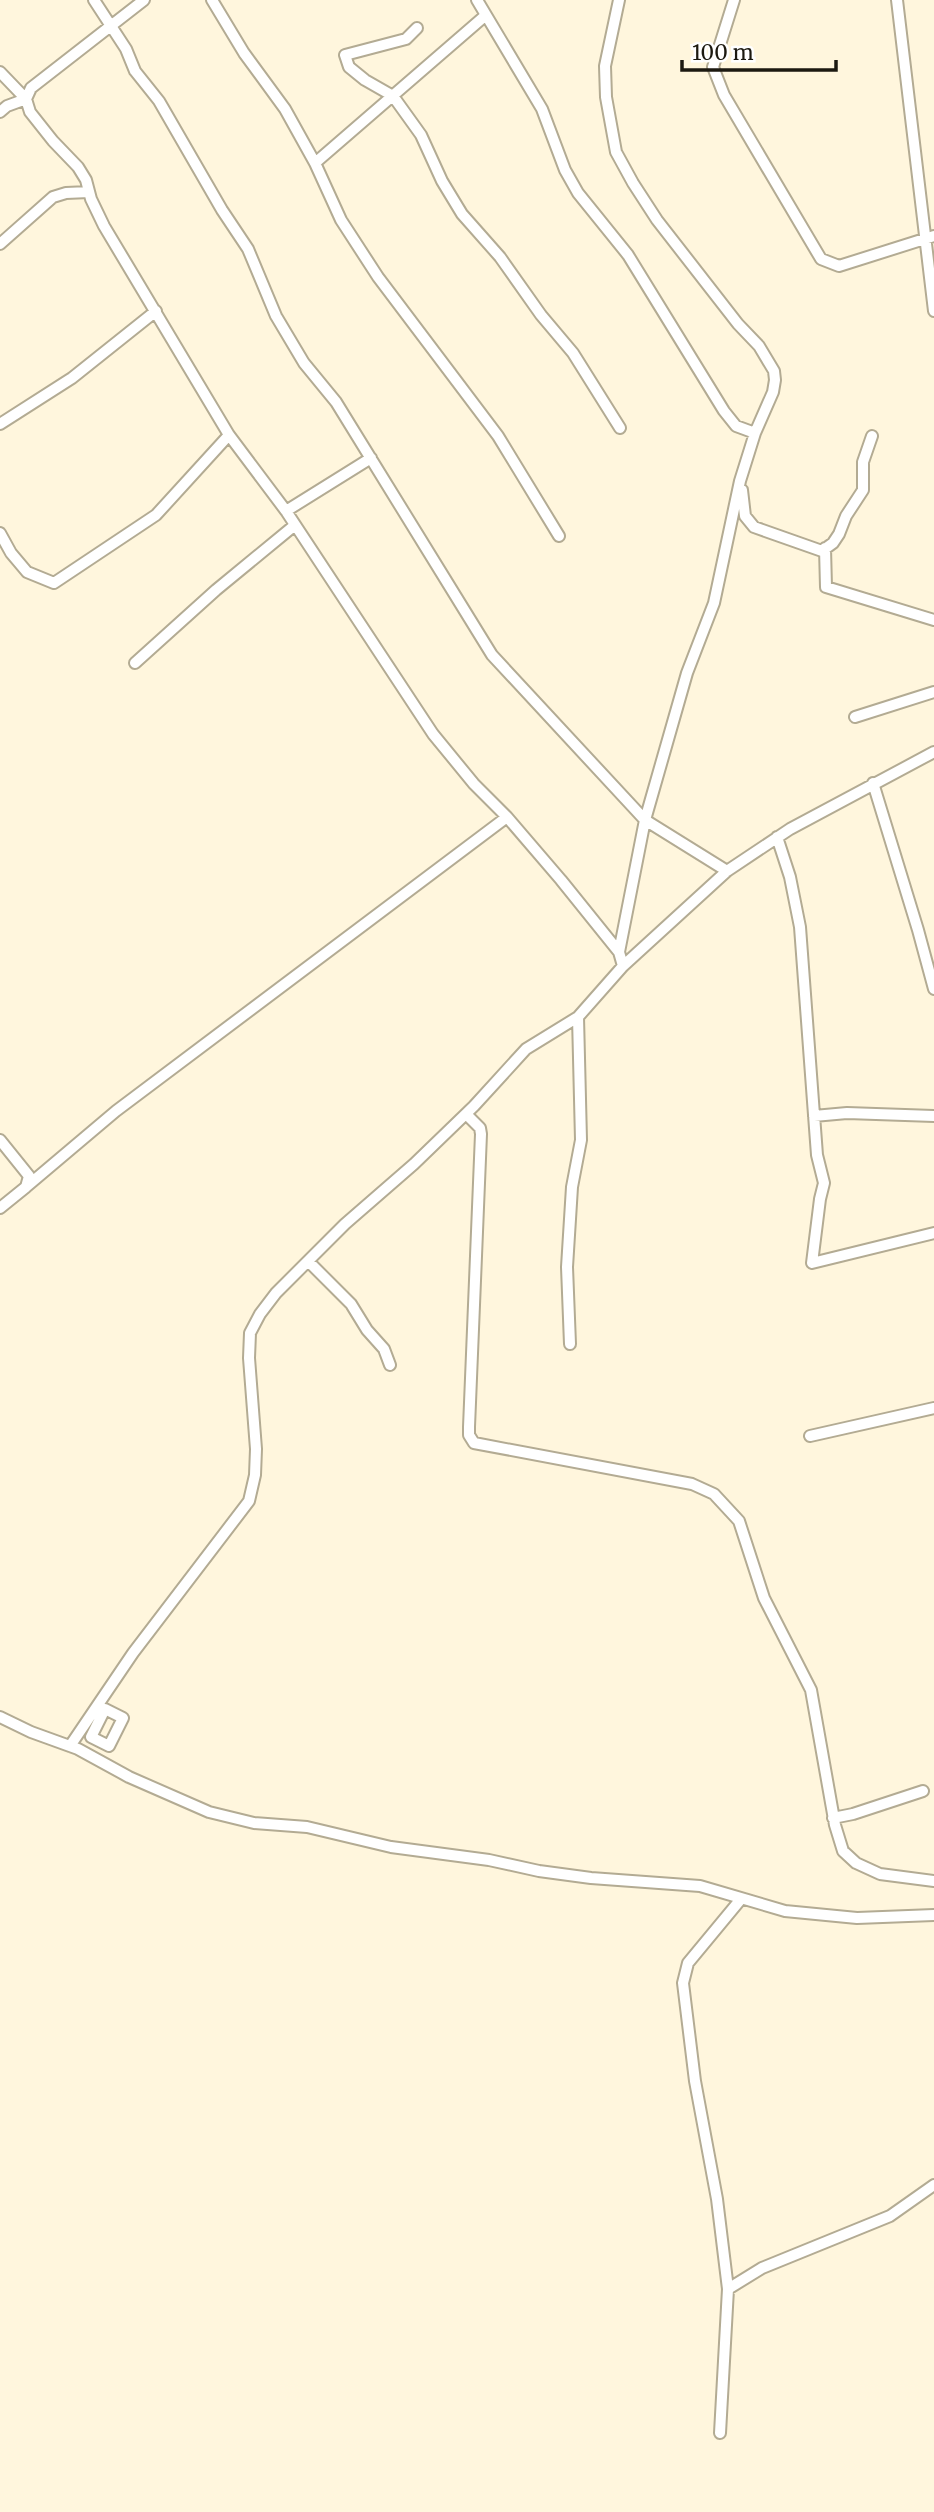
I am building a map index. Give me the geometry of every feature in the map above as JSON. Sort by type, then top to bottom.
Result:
[{"type":"street","points":[[94,0],[248,249],[276,316],[297,351],[336,402],[492,654],[645,820],[727,871]]},
{"type":"street","points":[[0,112],[26,99],[31,88],[144,0]]},
{"type":"street","points":[[212,0],[244,53],[285,109],[315,163],[341,220],[363,254],[498,436],[559,536]]},
{"type":"street","points":[[477,0],[542,109],[565,170],[578,193],[628,255],[724,411],[736,426],[755,433]]},
{"type":"street","points":[[619,0],[605,66],[606,97],[617,152],[657,220],[738,324],[759,346],[774,371],[773,392],[755,433],[741,477],[714,603],[687,673],[645,820],[619,952]]},
{"type":"street","points":[[734,0],[713,67],[724,95],[821,259],[839,266],[930,238]]},
{"type":"street","points":[[897,0],[930,238],[934,311]]},
{"type":"street","points":[[315,163],[486,15]]},
{"type":"street","points":[[416,27],[406,40],[345,55],[349,67],[393,96],[421,135],[442,181],[462,214],[500,257],[541,315],[573,353],[620,428]]},
{"type":"street","points":[[0,72],[26,99],[30,112],[78,167],[86,180],[103,226],[229,435],[286,511],[433,734],[474,784],[507,817],[561,880],[619,952],[623,966]]},
{"type":"street","points":[[0,244],[53,197],[66,193],[89,192]]},
{"type":"street","points":[[0,424],[72,378],[156,311]]},
{"type":"street","points":[[0,533],[11,553],[27,572],[54,583],[156,515],[229,435]]},
{"type":"street","points":[[741,477],[745,516],[754,527],[822,551],[839,534],[846,516],[863,490],[863,462],[872,436]]},
{"type":"street","points":[[286,511],[371,458]]},
{"type":"street","points":[[135,663],[216,590],[295,525]]},
{"type":"street","points":[[825,548],[826,587],[934,620]]},
{"type":"street","points":[[855,717],[934,692]]},
{"type":"street","points":[[70,1746],[133,1653],[249,1501],[255,1475],[256,1449],[249,1358],[250,1333],[276,1293],[345,1224],[466,1114],[526,1049],[578,1017],[623,966],[727,871],[777,837],[934,752]]},
{"type":"street","points":[[873,783],[934,989]]},
{"type":"street","points":[[0,1208],[117,1111],[507,817]]},
{"type":"street","points":[[777,837],[790,877],[800,927],[817,1155],[824,1183],[812,1263],[934,1233]]},
{"type":"street","points":[[570,1344],[567,1267],[572,1187],[581,1140],[578,1017]]},
{"type":"street","points":[[814,1116],[848,1113],[934,1116]]},
{"type":"street","points":[[466,1114],[480,1128],[481,1134],[469,1427],[472,1441],[692,1484],[713,1494],[729,1508],[739,1521],[764,1598],[811,1690],[834,1818],[843,1851],[856,1863],[880,1874],[934,1881]]},
{"type":"street","points":[[0,1140],[27,1172],[29,1180],[26,1187]]},
{"type":"street","points":[[308,1261],[351,1304],[367,1330],[384,1349],[390,1365]]},
{"type":"street","points":[[810,1436],[934,1408]]},
{"type":"street","points":[[0,1717],[70,1746],[129,1777],[209,1812],[254,1823],[307,1827],[391,1847],[489,1860],[539,1871],[591,1878],[699,1886],[785,1911],[857,1918],[934,1915]]},
{"type":"street","points":[[834,1818],[922,1791]]},
{"type":"street","points":[[720,2433],[728,2289],[717,2199],[695,2081],[683,1983],[688,1963],[741,1899]]},
{"type":"street","points":[[728,2289],[762,2268],[890,2216],[934,2185]]}]
